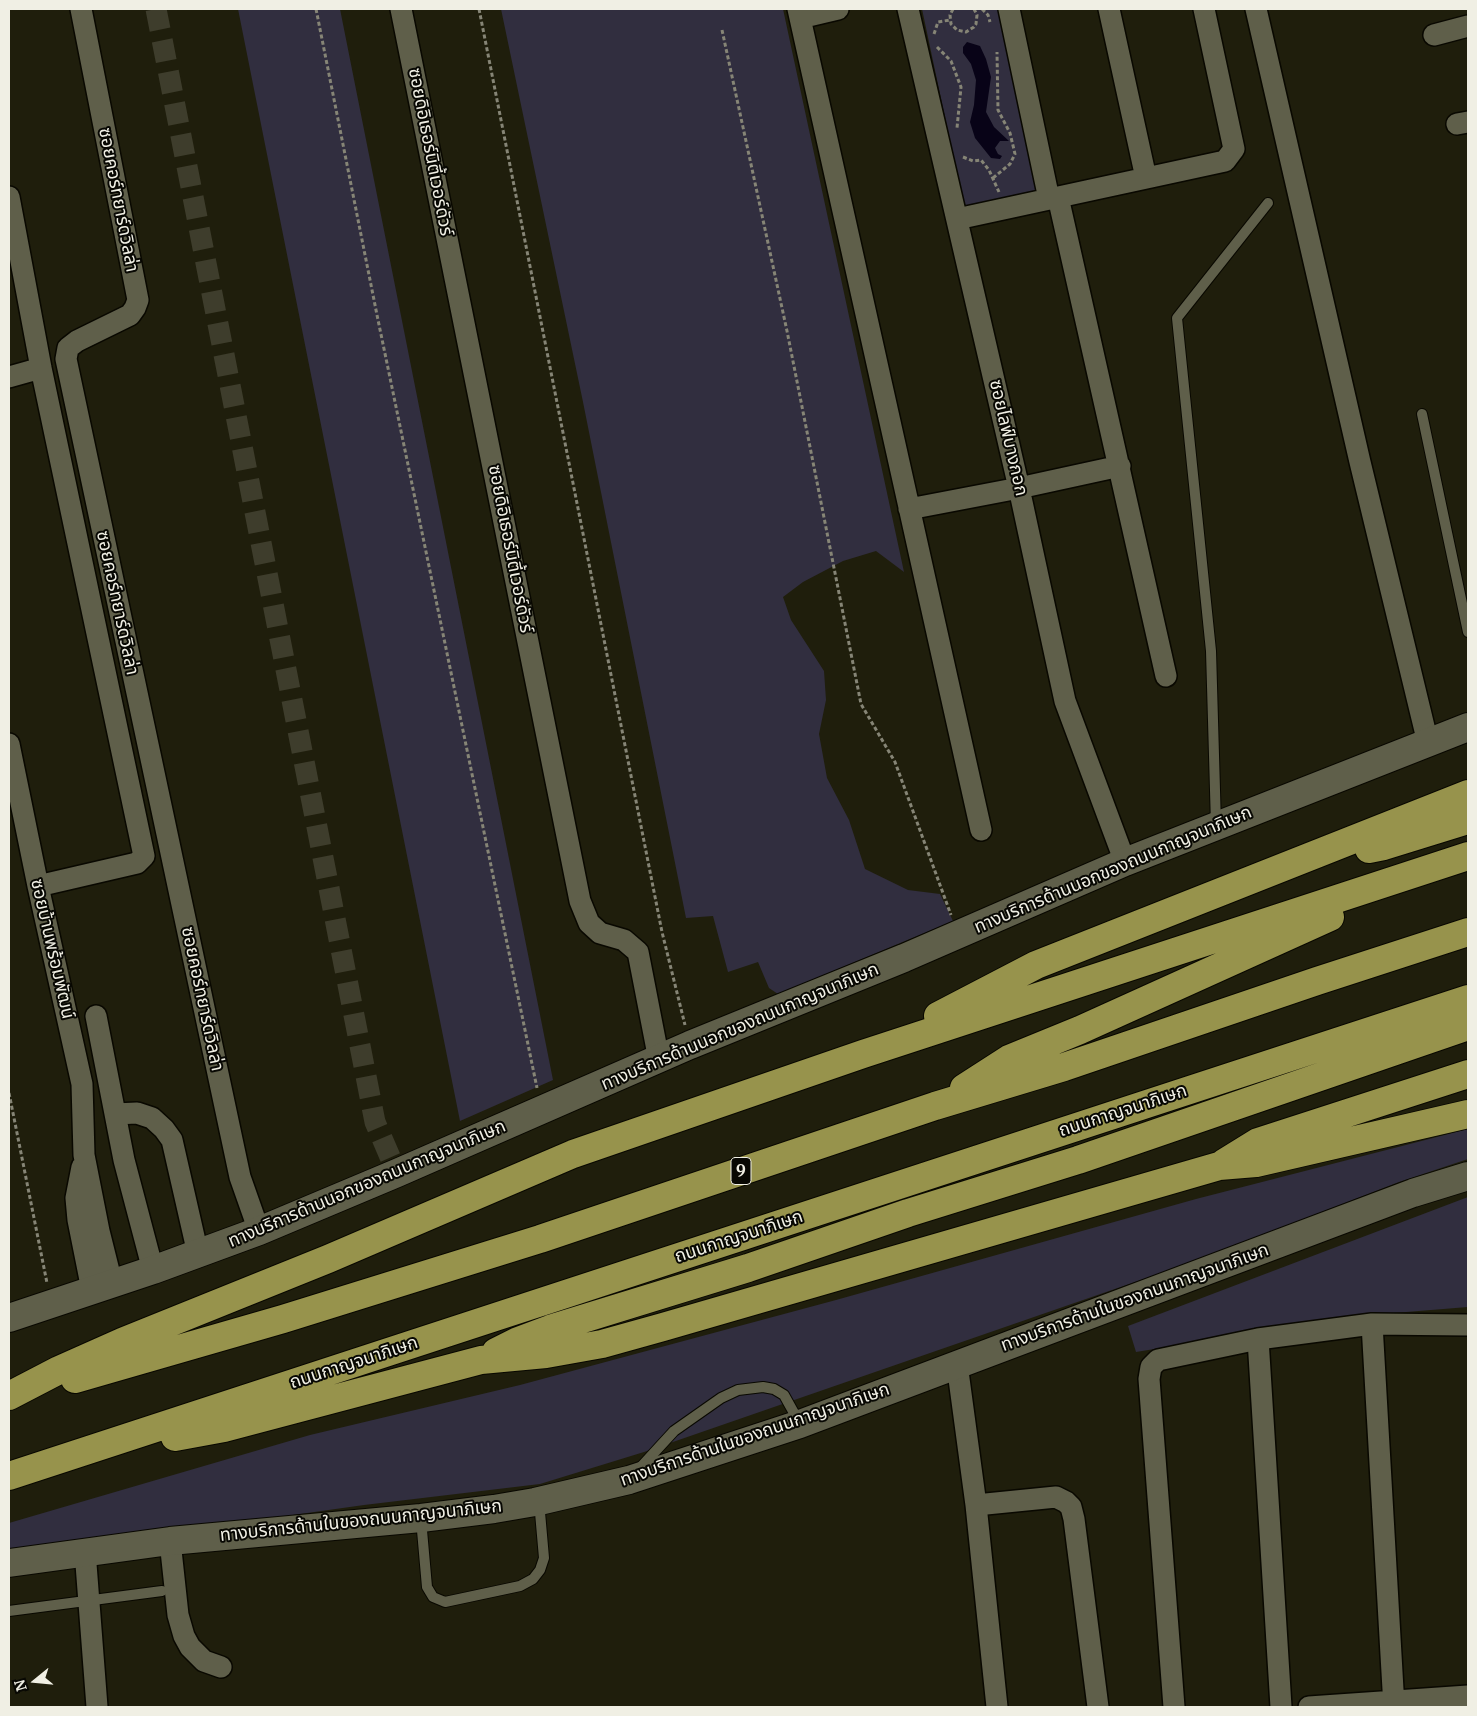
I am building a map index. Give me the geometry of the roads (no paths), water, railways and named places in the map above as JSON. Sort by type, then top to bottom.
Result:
[{"type":"highway","points":[[863,1054],[1036,965],[1468,794]]},
{"type":"highway","points":[[1286,866],[1384,846],[1468,820]]},
{"type":"highway","points":[[9,1397],[59,1370],[122,1342],[328,1259],[573,1154],[863,1054],[1468,856]]},
{"type":"highway","points":[[935,1106],[1009,1059],[1080,1030],[1346,910],[1407,876]]},
{"type":"highway","name":"9","points":[[9,1397],[284,1319],[511,1248],[935,1106],[1064,1067],[1468,932]]},
{"type":"highway","name":"ถนนกาญจนาภิเษก","points":[[9,1476],[1468,999]]},
{"type":"highway","points":[[481,1360],[518,1341],[550,1328],[748,1268],[908,1213],[1078,1160],[1468,1026]]},
{"type":"highway","points":[[1219,1166],[1258,1142],[1468,1074]]},
{"type":"highway","points":[[66,1457],[224,1428],[481,1360],[546,1354],[611,1342],[1219,1166],[1256,1163],[1468,1114]]},
{"type":"main road","name":"ทางบริการด้านนอกของถนนกาญจนาภิเษก","points":[[9,1318],[153,1270],[259,1231],[690,1045],[958,935],[1126,862],[1468,727]]},
{"type":"main road","name":"ทางบริการด้านในของถนนกาญจนาภิเษก","points":[[9,1563],[85,1551],[170,1541],[421,1518],[538,1501],[629,1480],[800,1424],[1413,1193],[1468,1176]]},
{"type":"street","name":"ซอยคอร์ทยาร์ดวิลล่า","points":[[81,9],[138,300],[130,315],[77,341],[68,348],[66,359],[240,1177],[259,1231]]},
{"type":"street","name":"ซอยดิอิเธอร์นิตี้เวอร์ดัวร์","points":[[401,9],[580,901],[589,924],[600,933],[624,940],[638,952],[659,1060]]},
{"type":"street","points":[[838,9],[799,13],[981,830]]},
{"type":"street","name":"ซอยไลฟ์บางกอก","points":[[908,9],[1019,488],[1066,701],[1126,862]]},
{"type":"street","points":[[1009,9],[1120,466],[1166,676]]},
{"type":"street","points":[[1109,9],[1146,178]]},
{"type":"street","points":[[957,219],[1225,161],[1234,149],[1204,9]]},
{"type":"street","points":[[1256,9],[1360,462],[1428,743]]},
{"type":"street","points":[[1434,36],[1468,26]]},
{"type":"street","points":[[9,197],[41,368],[144,856],[137,864],[38,886]]},
{"type":"street","points":[[9,377],[41,368]]},
{"type":"street","points":[[909,509],[1120,466]]},
{"type":"street","name":"ซอยบ้านพร้อมพัฒน์","points":[[9,744],[82,1084],[84,1155],[76,1198],[78,1220],[102,1286]]},
{"type":"street","points":[[96,1016],[124,1160],[153,1270]]},
{"type":"street","points":[[115,1114],[137,1112],[152,1118],[164,1128],[172,1140],[198,1254]]},
{"type":"street","points":[[1174,1707],[1149,1379],[1151,1367],[1158,1360],[1258,1339],[1372,1324],[1468,1325]]},
{"type":"street","points":[[1372,1324],[1394,1704]]},
{"type":"street","points":[[1258,1339],[1282,1707]]},
{"type":"street","points":[[957,1364],[976,1505],[997,1707]]},
{"type":"street","points":[[976,1505],[1056,1497],[1071,1507],[1098,1707]]},
{"type":"street","points":[[170,1541],[178,1615],[184,1636],[190,1647],[204,1661],[221,1667]]},
{"type":"street","points":[[85,1551],[98,1707]]},
{"type":"street","points":[[1309,1707],[1394,1704],[1468,1696]]},
{"type":"lane","points":[[1216,826],[1211,651],[1177,318],[1268,203]]},
{"type":"lane","points":[[1422,414],[1468,632]]},
{"type":"lane","points":[[629,1480],[674,1431],[721,1398],[738,1390],[763,1387],[774,1388],[784,1394],[800,1424]]},
{"type":"lane","points":[[421,1518],[427,1587],[433,1597],[445,1602],[520,1586],[533,1579],[540,1570],[544,1558],[544,1542],[538,1501]]},
{"type":"lane","points":[[9,1611],[162,1591]]},
{"type":"tunnel","points":[[156,9],[375,1122],[397,1173]]}]
